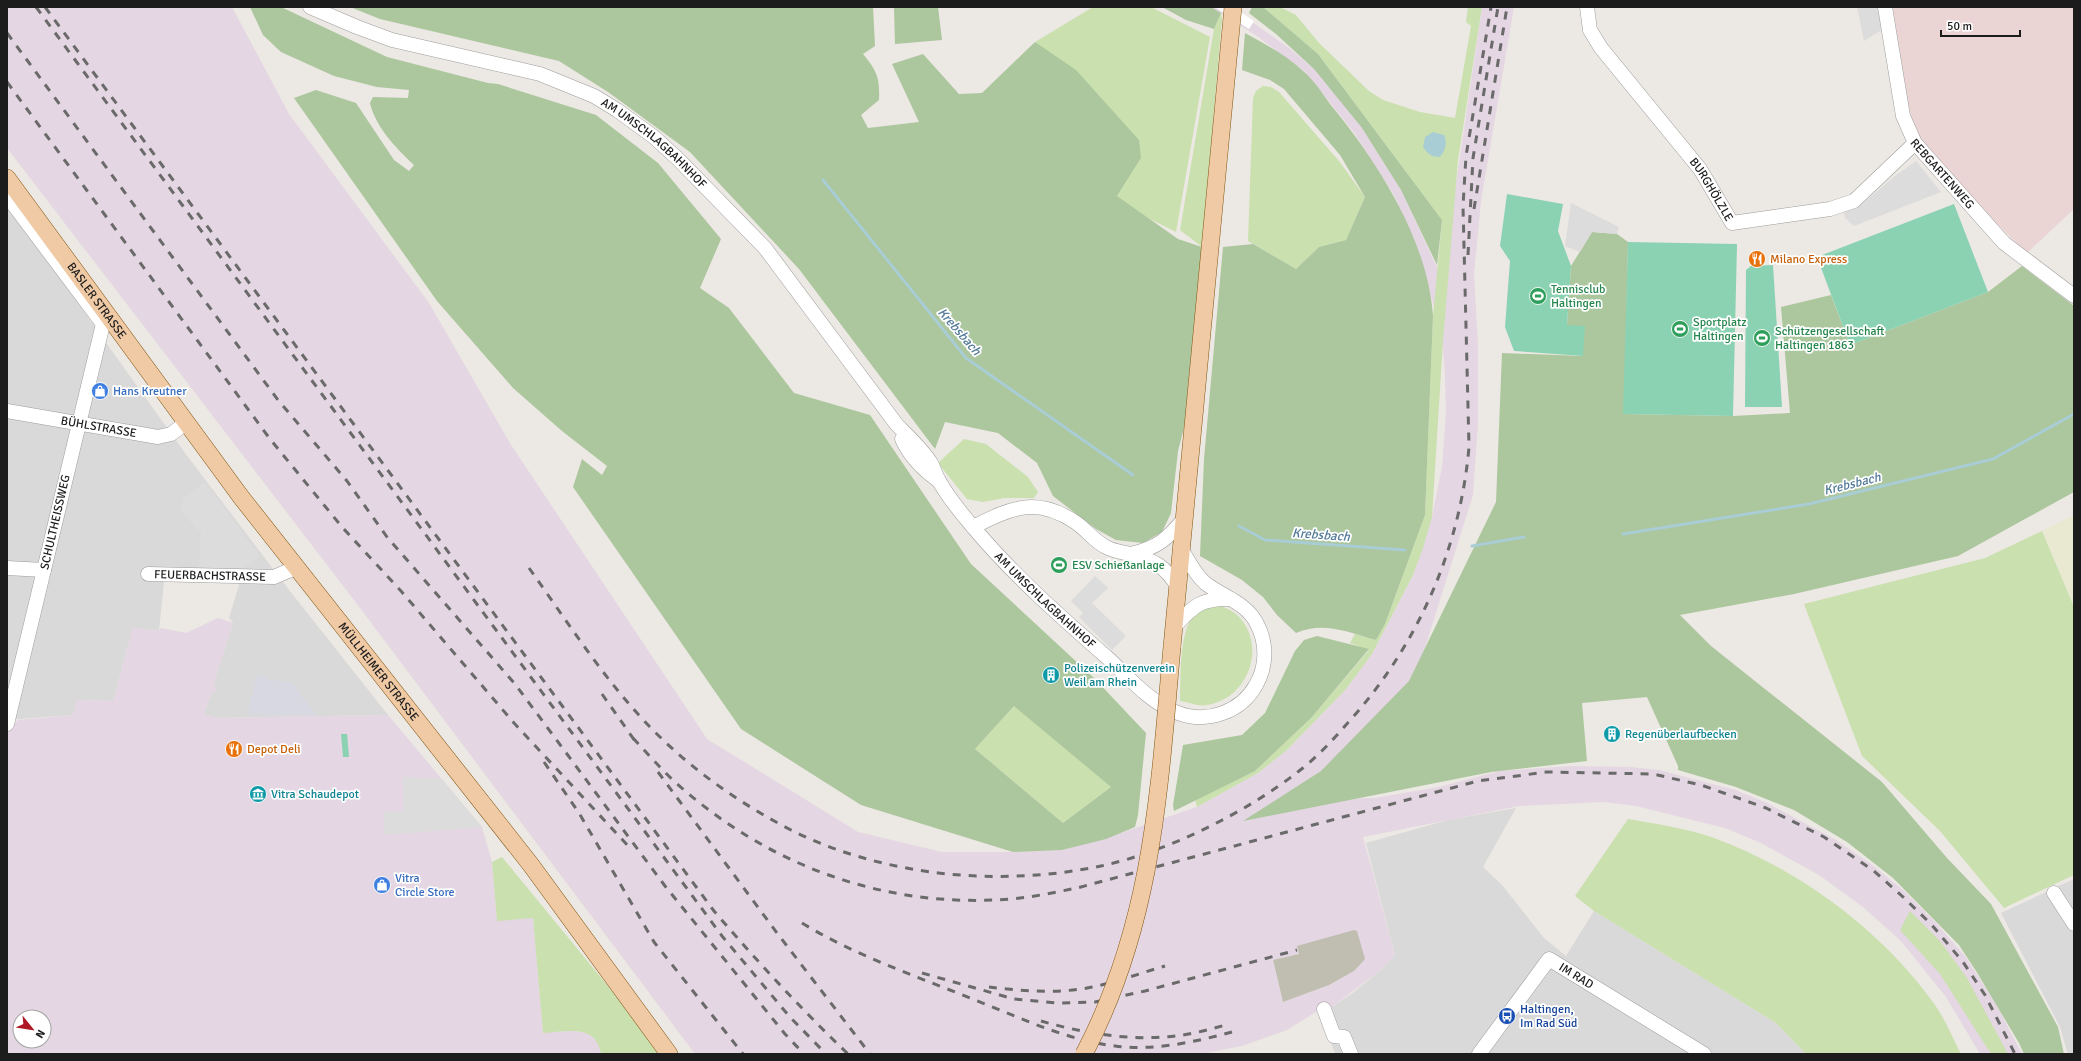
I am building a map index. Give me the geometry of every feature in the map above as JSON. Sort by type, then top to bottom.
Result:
[{"type":"main road","points":[[1084,1054],[1099,1022],[1124,960],[1146,878],[1156,816],[1233,7]]},
{"type":"main road","name":"BASLER STRASSE","points":[[7,178],[144,363],[186,423]]},
{"type":"main road","name":"MÜLLHEIMER STRASSE","points":[[186,423],[295,568],[473,789],[669,1054]]},
{"type":"street","name":"AM UMSCHLAGBAHNHOF","points":[[310,7],[357,28],[392,40],[540,74],[594,96],[642,128],[678,159],[765,248],[897,426],[912,440],[931,463],[939,482],[973,527],[1017,575],[1149,696],[1160,704],[1179,714],[1199,718],[1226,712],[1242,703],[1250,695],[1258,681],[1265,661],[1262,634],[1251,614],[1244,607],[1199,577],[1182,550]]},
{"type":"street","name":"BURGHÖLZLE","points":[[1587,7],[1590,30],[1601,48],[1700,169],[1732,223],[1830,209],[1854,201],[1915,143]]},
{"type":"street","name":"REBGARTENWEG","points":[[1885,7],[1903,116],[1915,143],[2004,243],[2074,296]]},
{"type":"street","name":"SCHULTHEISSWEG","points":[[7,196],[103,324],[8,723]]},
{"type":"street","name":"BÜHLSTRASSE","points":[[7,411],[79,422],[158,437],[171,434],[186,423]]},
{"type":"street","points":[[973,527],[1005,511],[1024,507],[1044,508],[1060,513],[1077,523],[1106,547],[1161,565],[1178,587]]},
{"type":"street","points":[[1130,554],[1156,546],[1172,533],[1185,518]]},
{"type":"street","points":[[7,568],[44,570]]},
{"type":"street","name":"FEUERBACHSTRASSE","points":[[148,574],[274,577],[295,568]]},
{"type":"street","points":[[1174,626],[1197,604],[1207,600],[1231,599]]},
{"type":"street","points":[[2054,893],[2074,924]]},
{"type":"street","name":"IM RAD","points":[[1479,1054],[1549,959],[1704,1054]]},
{"type":"street","points":[[1324,1009],[1334,1036],[1344,1038],[1352,1054]]},
{"type":"shaded area","points":[[7,7],[232,7],[289,114],[429,303],[511,445],[707,739],[858,832],[942,852],[1062,850],[1106,838],[1197,807],[1258,773],[1287,750],[1346,689],[1372,654],[1413,575],[1432,517],[1442,467],[1446,414],[1442,337],[1420,255],[1394,195],[1353,131],[1304,71],[1257,36],[1211,7],[1230,7],[1289,48],[1314,69],[1362,128],[1401,190],[1442,278],[1482,7],[1514,7],[1481,201],[1474,274],[1478,347],[1478,423],[1473,495],[1412,689],[1302,799],[1375,798],[1439,787],[1500,771],[1572,766],[1630,767],[1659,770],[1735,790],[1769,804],[1836,840],[1871,864],[1903,890],[1936,923],[1965,956],[1997,1006],[2022,1054],[1980,1054],[1946,997],[1901,941],[1863,907],[1819,875],[1761,843],[1725,828],[1636,806],[1604,802],[1519,806],[1363,837],[1395,955],[1382,969],[1332,1007],[1319,1010],[1287,1030],[1242,1046],[1201,1054],[695,1054],[354,600],[7,148]],"holes":[[[1297,946],[1354,971],[1329,985],[1283,1002],[1273,961],[1299,954]]]},
{"type":"shaded area","points":[[1857,7],[1880,7],[1883,29],[1864,41]]},
{"type":"shaded area","points":[[1893,7],[2074,7],[2074,209],[2027,253],[1974,201],[1919,139],[1906,100]]},
{"type":"shaded area","points":[[1916,161],[1941,192],[1854,226],[1845,218],[1844,211],[1859,207],[1895,176]]},
{"type":"shaded area","points":[[1571,203],[1619,227],[1617,234],[1592,232],[1580,252],[1565,246]]},
{"type":"shaded area","points":[[7,208],[27,232],[185,453],[286,586],[388,715],[216,718],[204,714],[212,692],[215,692],[217,687],[213,686],[233,623],[229,618],[243,572],[165,571],[159,631],[133,628],[113,701],[78,700],[73,715],[7,720]]},
{"type":"shaded area","points":[[205,482],[260,556],[242,569],[199,567],[201,530],[196,529],[181,509],[184,498]]},
{"type":"shaded area","points":[[1095,576],[1108,588],[1092,603],[1126,636],[1112,650],[1079,617],[1083,613],[1071,601]]},
{"type":"shaded area","points":[[218,618],[233,623],[213,686],[217,687],[215,693],[212,692],[204,714],[216,718],[388,715],[482,827],[492,862],[497,920],[533,917],[543,1032],[575,1031],[588,1033],[599,1043],[601,1054],[7,1054],[7,731],[18,720],[73,715],[77,700],[113,701],[133,628],[159,631],[161,628],[186,633]]},
{"type":"shaded area","points":[[258,674],[268,677],[268,679],[292,683],[317,716],[247,714]]},
{"type":"shaded area","points":[[403,777],[442,779],[482,827],[384,835],[384,812],[403,812]]},
{"type":"shaded area","points":[[1516,808],[1483,867],[1502,885],[1544,938],[1566,956],[1594,911],[1776,1023],[1806,1054],[1335,1054],[1319,1010],[1332,1007],[1354,992],[1382,969],[1395,955],[1366,843],[1448,820]]},
{"type":"shaded area","points":[[2074,879],[2074,1054],[2068,1054],[2060,1027],[2001,913]]},
{"type":"shaded area","points":[[1354,930],[1357,931],[1365,959],[1354,971],[1329,985],[1283,1002],[1273,960],[1299,954],[1297,946]]},
{"type":"green space","points":[[250,7],[281,7],[387,57],[488,83],[498,84],[596,115],[658,163],[721,239],[700,288],[729,308],[794,393],[870,415],[971,564],[1094,678],[1146,733],[1138,815],[1135,827],[1106,839],[1062,850],[1013,852],[861,805],[741,729],[573,487],[582,459],[602,475],[607,466],[562,431],[513,388],[437,301],[294,98],[316,90],[356,103],[394,160],[409,171],[414,165],[400,152],[382,129],[370,103],[373,97],[408,98],[409,90],[377,87],[334,76],[281,52],[263,35]],"holes":[[[1014,706],[1111,787],[1063,823],[975,749]]]},
{"type":"green space","points":[[350,7],[873,7],[875,46],[863,54],[872,65],[877,75],[879,100],[861,115],[868,128],[919,122],[892,64],[923,54],[959,94],[982,93],[1035,42],[1076,70],[1139,140],[1141,158],[1117,196],[1178,239],[1202,247],[1186,420],[1178,451],[1171,513],[1162,532],[1143,543],[1116,540],[1096,529],[1053,496],[1037,463],[998,433],[945,422],[935,449],[799,269],[690,152],[608,92],[559,61],[380,19]]},
{"type":"green space","points":[[894,7],[938,7],[942,40],[895,44]]},
{"type":"green space","points":[[1093,7],[1151,7],[1210,37],[1176,232],[1146,217],[1117,196],[1141,158],[1035,42]]},
{"type":"green space","points":[[1162,7],[1211,7],[1221,13],[1214,29],[1186,20]]},
{"type":"green space","points":[[1252,7],[1263,7],[1318,54],[1442,220],[1437,265],[1401,190],[1362,128],[1314,69],[1276,34],[1249,13]]},
{"type":"green space","points":[[1263,7],[1280,7],[1296,15],[1319,43],[1369,91],[1383,100],[1420,112],[1455,118],[1471,26],[1466,22],[1468,7],[1482,7],[1458,160],[1443,341],[1432,517],[1423,548],[1413,575],[1372,654],[1346,689],[1287,750],[1258,773],[1197,807],[1195,799],[1255,771],[1312,717],[1369,650],[1350,643],[1355,634],[1376,640],[1385,624],[1425,515],[1433,316],[1442,220],[1318,54]]},
{"type":"green space","points":[[1221,13],[1222,19],[1202,247],[1180,230],[1214,29]]},
{"type":"green space","points":[[1245,33],[1268,46],[1296,65],[1318,87],[1348,126],[1382,176],[1397,203],[1411,231],[1429,287],[1433,316],[1425,515],[1385,624],[1376,640],[1345,631],[1326,628],[1316,628],[1296,633],[1277,615],[1263,597],[1242,580],[1200,556],[1204,459],[1223,247],[1253,244],[1296,269],[1319,247],[1346,240],[1365,197],[1340,155],[1284,89],[1270,80],[1242,70]]},
{"type":"green space","points":[[1263,86],[1271,87],[1279,92],[1339,161],[1365,197],[1346,240],[1319,247],[1296,269],[1248,241],[1253,98],[1256,91]]},
{"type":"green space","name":"Tennisclub Haltingen","points":[[1507,194],[1563,204],[1558,231],[1571,266],[1567,325],[1585,326],[1583,356],[1514,351],[1505,327],[1510,261],[1500,246]]},
{"type":"green space","points":[[1954,204],[1988,292],[1850,345],[1817,257]]},
{"type":"green space","points":[[1592,232],[1617,234],[1628,242],[1624,414],[1733,416],[1790,413],[1781,307],[1831,295],[1850,345],[1988,292],[2022,266],[2074,306],[2074,492],[1958,556],[1794,594],[1680,615],[1711,646],[1882,782],[1947,858],[1991,904],[2058,1027],[2064,1054],[2024,1054],[2019,1043],[1959,945],[1893,878],[1847,842],[1794,810],[1736,787],[1678,770],[1678,766],[1647,697],[1582,703],[1587,761],[1491,772],[1243,821],[1321,771],[1409,681],[1496,502],[1502,353],[1583,356],[1567,325],[1571,266]]},
{"type":"green space","name":"Sportplatz Haltingen","points":[[1628,242],[1737,244],[1733,416],[1623,414]]},
{"type":"green space","name":"Schützengesellschaft Haltingen 1863","points":[[1773,265],[1782,407],[1745,407],[1746,270],[1751,266]]},
{"type":"green space","points":[[964,439],[986,444],[1028,477],[1038,492],[1034,498],[1005,498],[983,502],[967,499],[938,463]]},
{"type":"green space","points":[[2074,515],[2074,607],[2042,531]]},
{"type":"green space","points":[[2042,531],[2074,607],[2074,875],[2004,908],[1940,831],[1862,756],[1804,604],[1985,558]]},
{"type":"green space","points":[[1221,606],[1237,615],[1246,627],[1251,640],[1252,655],[1249,669],[1243,682],[1234,692],[1222,701],[1207,705],[1197,705],[1180,701],[1182,652],[1187,627],[1192,617],[1199,609]]},
{"type":"green space","points":[[1317,636],[1369,649],[1312,717],[1255,771],[1174,811],[1173,805],[1183,745],[1242,735],[1265,713],[1295,651],[1304,640]]},
{"type":"green space","points":[[1015,705],[1111,787],[1063,823],[975,749]]},
{"type":"green space","points":[[341,734],[347,734],[349,757],[343,757]]},
{"type":"green space","points":[[1628,819],[1671,827],[1714,838],[1776,866],[1835,904],[1888,949],[1911,975],[1940,1013],[1961,1054],[1806,1054],[1776,1023],[1594,911],[1575,896]]},
{"type":"green space","points":[[502,857],[630,1013],[660,1054],[601,1054],[598,1044],[587,1033],[570,1031],[543,1033],[533,918],[497,921],[492,862]]},
{"type":"green space","points":[[1910,911],[1940,941],[1967,978],[2008,1054],[1991,1054],[1940,974],[1900,930]]},
{"type":"water","points":[[1433,132],[1444,135],[1446,141],[1440,157],[1430,155],[1423,147],[1425,137]]},
{"type":"pier","points":[[1216,7],[1233,7],[1254,21],[1249,29]]},
{"type":"waterway","name":"Krebsbach","points":[[823,180],[966,358],[1133,475]]},
{"type":"waterway","name":"Krebsbach","points":[[1623,534],[1809,504],[1993,459],[2074,414]]},
{"type":"waterway","name":"Krebsbach","points":[[1239,526],[1265,540],[1405,550]]},
{"type":"waterway","name":"Krebsbach","points":[[1472,546],[1524,537]]},
{"type":"railway","points":[[36,7],[722,936],[789,1016],[826,1054]]},
{"type":"railway","points":[[45,7],[714,911],[779,984],[848,1054]]},
{"type":"railway","points":[[529,568],[602,671],[618,691],[651,728],[683,758],[717,785],[753,809],[791,830],[827,846],[904,868],[943,874],[1023,876],[1063,872],[1101,866],[1126,860],[1179,841],[1231,815],[1278,786],[1311,761],[1334,738],[1370,696],[1393,665],[1413,631],[1430,597],[1445,561],[1456,524],[1464,486],[1469,447],[1463,206],[1466,156],[1491,7]]},
{"type":"railway","points":[[1468,255],[1473,158],[1498,7]]},
{"type":"railway","points":[[1474,209],[1507,7]]},
{"type":"railway","points":[[7,33],[278,400],[347,481],[387,537],[515,684],[665,886],[785,1034],[804,1054]]},
{"type":"railway","points":[[7,82],[270,439],[342,527],[401,591],[514,723],[631,849]]},
{"type":"railway","points":[[602,694],[635,741]]},
{"type":"railway","points":[[633,738],[675,782],[711,812],[749,837],[789,859],[831,876],[874,889],[918,897],[964,900],[1011,899],[1077,888],[1478,781],[1547,772],[1653,774],[1701,785],[1766,808],[1824,837],[1874,871],[1931,924],[1963,962],[1985,995],[2015,1054]]},
{"type":"railway","points":[[544,762],[579,813],[654,942],[743,1054]]},
{"type":"railway","points":[[658,772],[777,933],[870,1054]]},
{"type":"railway","points":[[802,923],[865,956],[1027,1021],[1079,1039],[1115,1046],[1145,1047],[1174,1045],[1232,1032]]},
{"type":"railway","points":[[922,973],[1014,999],[1058,1003],[1095,1002],[1145,991],[1297,950]]},
{"type":"railway","points":[[989,987],[1015,990],[1067,991],[1111,983],[1165,966]]},
{"type":"railway","points":[[1041,1021],[1070,1029],[1101,1034],[1148,1038],[1188,1034],[1229,1024]]},
{"type":"place","name":"Milano Express","points":[[1757,259]]},
{"type":"place","name":"Tennisclub Haltingen","points":[[1538,296]]},
{"type":"place","name":"Sportplatz Haltingen","points":[[1680,329]]},
{"type":"place","name":"Schützengesellschaft Haltingen 1863","points":[[1762,338]]},
{"type":"place","name":"Hans Kreutner","points":[[100,391]]},
{"type":"place","name":"ESV Schießanlage","points":[[1059,565]]},
{"type":"place","name":"Polizeischützenverein Weil am Rhein","points":[[1051,675]]},
{"type":"place","name":"Regenüberlaufbecken","points":[[1612,734]]},
{"type":"place","name":"Depot Deli","points":[[234,749]]},
{"type":"place","name":"Vitra Schaudepot","points":[[258,794]]},
{"type":"place","name":"Vitra Circle Store","points":[[382,885]]},
{"type":"place","name":"Haltingen, Im Rad Süd","points":[[1507,1016]]}]
